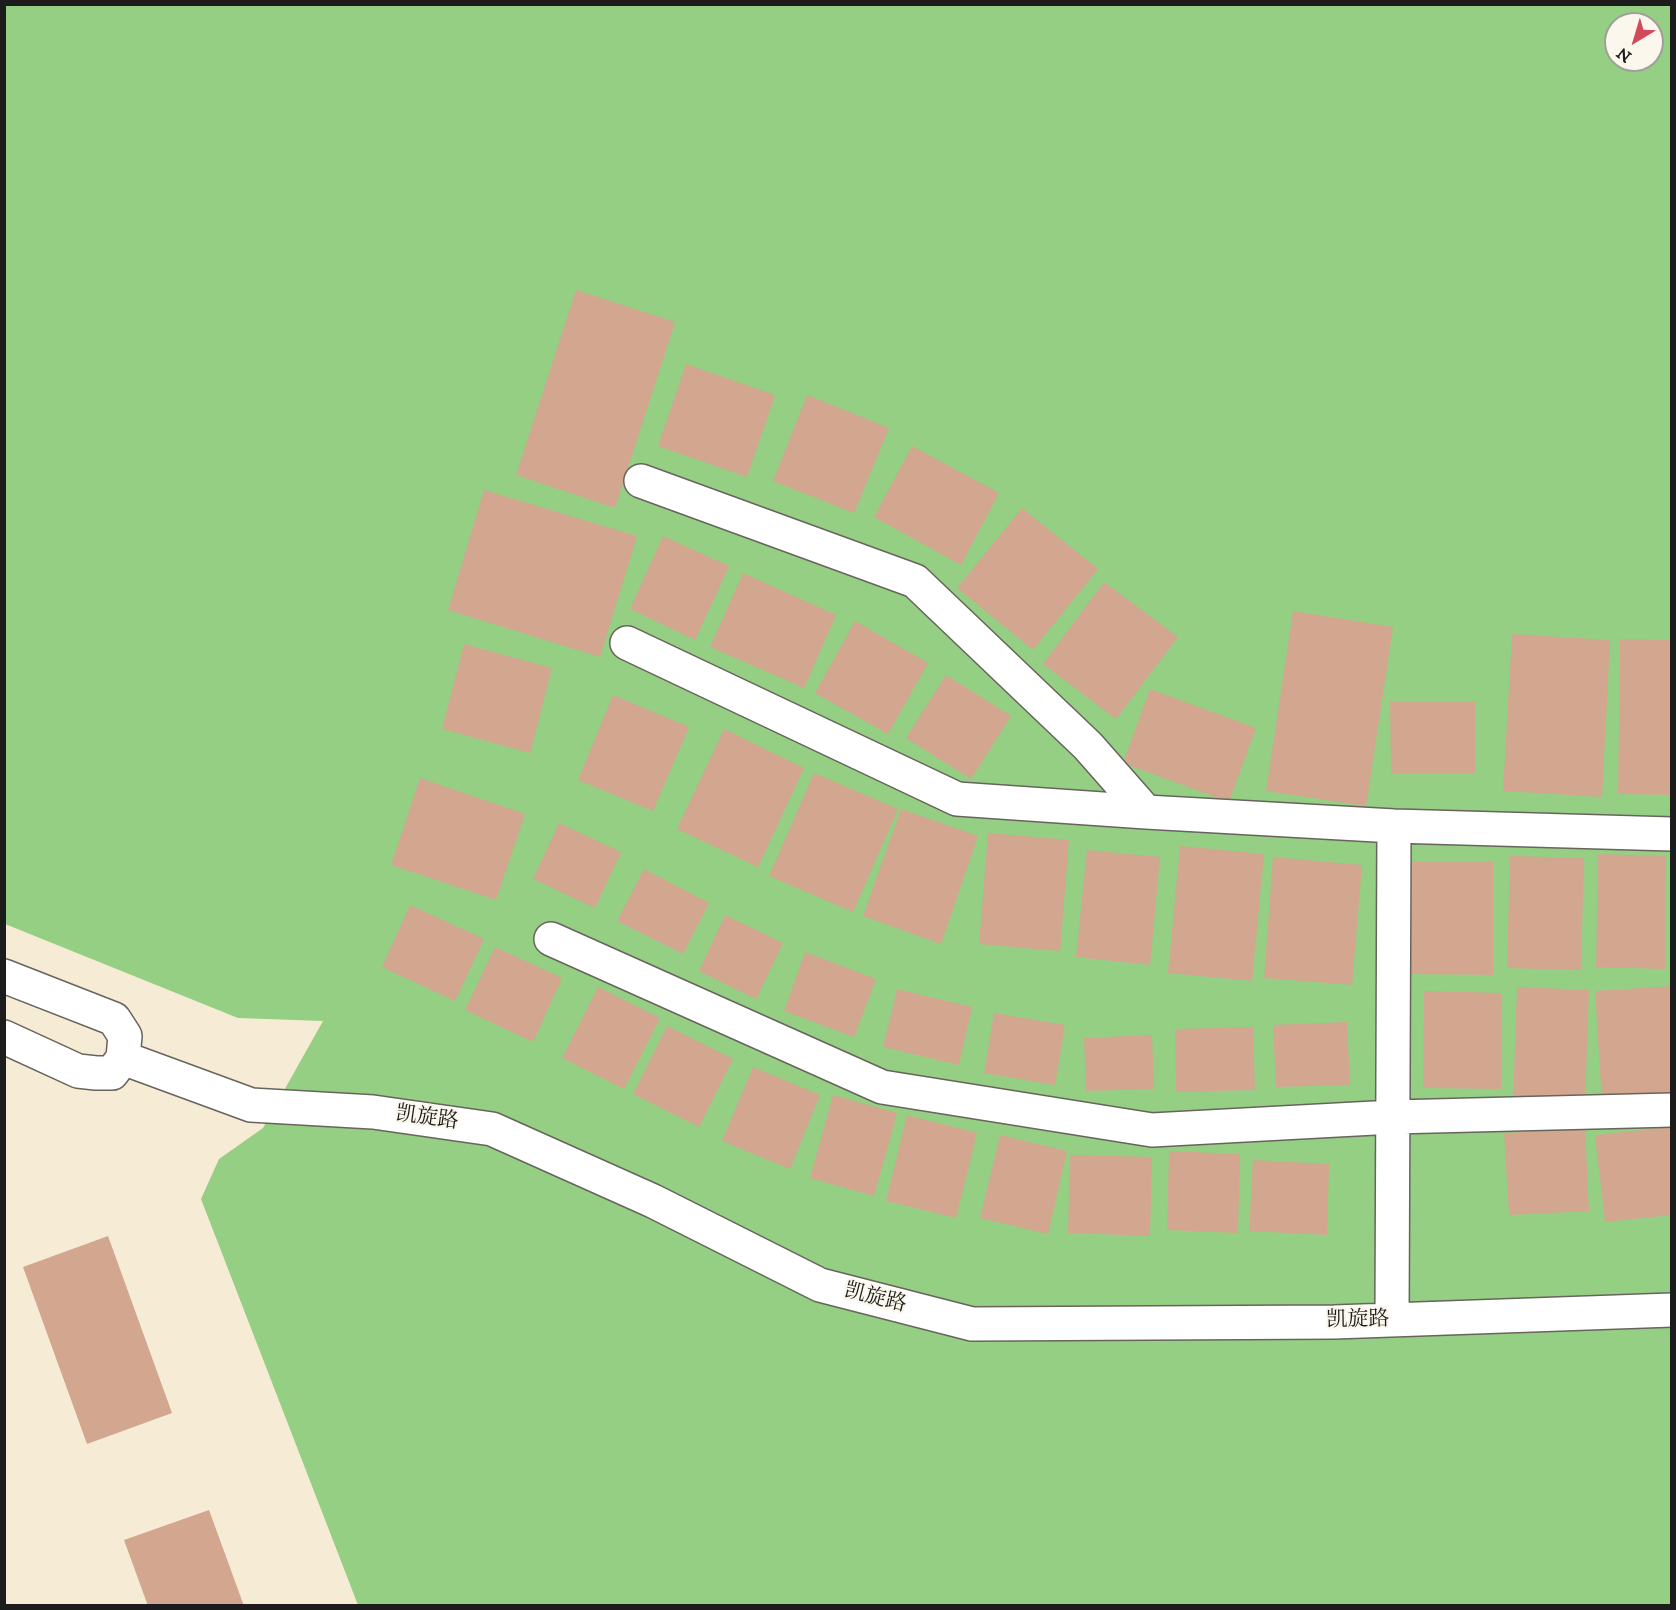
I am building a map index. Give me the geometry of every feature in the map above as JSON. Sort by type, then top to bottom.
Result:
[{"type":"street","points":[[641,481],[915,581],[1088,746],[1146,812]]},
{"type":"street","points":[[627,643],[957,799],[1394,826],[1671,834]]},
{"type":"street","points":[[1392,1320],[1394,826]]},
{"type":"street","points":[[551,939],[882,1087],[1152,1130],[1393,1117],[1671,1110]]},
{"type":"street","points":[[4,976],[114,1019],[125,1036],[123,1058],[112,1073],[78,1071],[4,1037]]},
{"type":"street","name":"凯旋路","points":[[123,1058],[251,1105],[373,1112],[492,1129],[653,1200],[820,1285],[972,1324],[1392,1320],[1671,1310]]},
{"type":"green space","points":[[4,5],[1671,5],[1671,1605],[358,1605],[201,1199],[219,1159],[263,1128],[323,1021],[238,1018],[5,924]]},
{"type":"building","points":[[576,290],[675,322],[615,508],[516,475]]},
{"type":"building","points":[[686,364],[775,395],[747,477],[658,446]]},
{"type":"building","points":[[807,395],[889,428],[854,513],[773,481]]},
{"type":"building","points":[[912,446],[999,493],[961,565],[874,517]]},
{"type":"building","points":[[484,490],[637,536],[600,657],[448,610]]},
{"type":"building","points":[[1022,508],[1098,569],[1033,650],[957,588]]},
{"type":"building","points":[[663,536],[729,566],[695,640],[630,609]]},
{"type":"building","points":[[743,573],[836,615],[804,688],[710,647]]},
{"type":"building","points":[[1104,582],[1178,637],[1116,719],[1043,664]]},
{"type":"building","points":[[1293,611],[1393,627],[1366,806],[1266,791]]},
{"type":"building","points":[[855,621],[928,663],[888,734],[815,693]]},
{"type":"building","points":[[1512,634],[1610,640],[1602,797],[1503,791]]},
{"type":"building","points":[[1620,639],[1672,640],[1672,795],[1618,794]]},
{"type":"building","points":[[464,644],[552,668],[530,753],[442,729]]},
{"type":"building","points":[[946,675],[1011,716],[971,779],[906,738]]},
{"type":"building","points":[[1150,689],[1256,728],[1229,802],[1123,763]]},
{"type":"building","points":[[613,695],[689,727],[653,811],[578,780]]},
{"type":"building","points":[[1390,701],[1475,701],[1475,773],[1391,773]]},
{"type":"building","points":[[724,729],[804,768],[758,867],[677,829]]},
{"type":"building","points":[[814,773],[898,809],[853,912],[769,876]]},
{"type":"building","points":[[420,778],[525,814],[496,900],[391,865]]},
{"type":"building","points":[[901,809],[978,836],[941,944],[863,916]]},
{"type":"building","points":[[559,823],[621,852],[595,908],[533,879]]},
{"type":"building","points":[[988,833],[1069,840],[1060,951],[979,944]]},
{"type":"building","points":[[1180,846],[1264,854],[1252,981],[1168,973]]},
{"type":"building","points":[[1087,850],[1160,857],[1150,965],[1076,957]]},
{"type":"building","points":[[1598,854],[1666,856],[1665,969],[1596,967]]},
{"type":"building","points":[[1510,856],[1584,858],[1581,970],[1507,968]]},
{"type":"building","points":[[1273,857],[1362,865],[1352,985],[1264,978]]},
{"type":"building","points":[[1409,861],[1493,862],[1493,975],[1409,974]]},
{"type":"building","points":[[644,869],[709,903],[683,954],[617,921]]},
{"type":"building","points":[[410,905],[484,939],[455,1001],[382,967]]},
{"type":"building","points":[[725,915],[783,943],[756,999],[699,971]]},
{"type":"building","points":[[495,947],[562,978],[533,1042],[465,1010]]},
{"type":"building","points":[[805,952],[876,979],[854,1037],[784,1011]]},
{"type":"building","points":[[1672,986],[1672,1099],[1602,1103],[1595,991]]},
{"type":"building","points":[[598,987],[660,1018],[624,1089],[562,1058]]},
{"type":"building","points":[[1517,987],[1589,990],[1585,1102],[1513,1099]]},
{"type":"building","points":[[897,989],[972,1007],[959,1065],[883,1047]]},
{"type":"building","points":[[1424,991],[1502,993],[1501,1089],[1423,1088]]},
{"type":"building","points":[[994,1013],[1065,1025],[1055,1085],[984,1073]]},
{"type":"building","points":[[1347,1022],[1350,1085],[1276,1087],[1273,1025]]},
{"type":"building","points":[[667,1026],[733,1059],[699,1127],[633,1094]]},
{"type":"building","points":[[1253,1027],[1255,1090],[1176,1092],[1175,1029]]},
{"type":"building","points":[[1152,1035],[1154,1089],[1086,1091],[1084,1038]]},
{"type":"building","points":[[753,1067],[820,1095],[790,1169],[722,1141]]},
{"type":"building","points":[[833,1095],[897,1113],[874,1196],[810,1178]]},
{"type":"building","points":[[907,1115],[977,1133],[956,1218],[886,1201]]},
{"type":"building","points":[[1671,1127],[1672,1215],[1605,1222],[1595,1135]]},
{"type":"building","points":[[1585,1129],[1589,1211],[1509,1215],[1504,1133]]},
{"type":"building","points":[[1000,1135],[1067,1151],[1048,1234],[980,1218]]},
{"type":"building","points":[[1169,1151],[1240,1154],[1238,1233],[1167,1230]]},
{"type":"building","points":[[1070,1155],[1152,1157],[1150,1236],[1068,1233]]},
{"type":"building","points":[[1253,1160],[1329,1164],[1327,1235],[1249,1231]]},
{"type":"building","points":[[108,1236],[172,1413],[87,1444],[23,1267]]},
{"type":"building","points":[[209,1510],[244,1606],[148,1606],[124,1540]]}]
